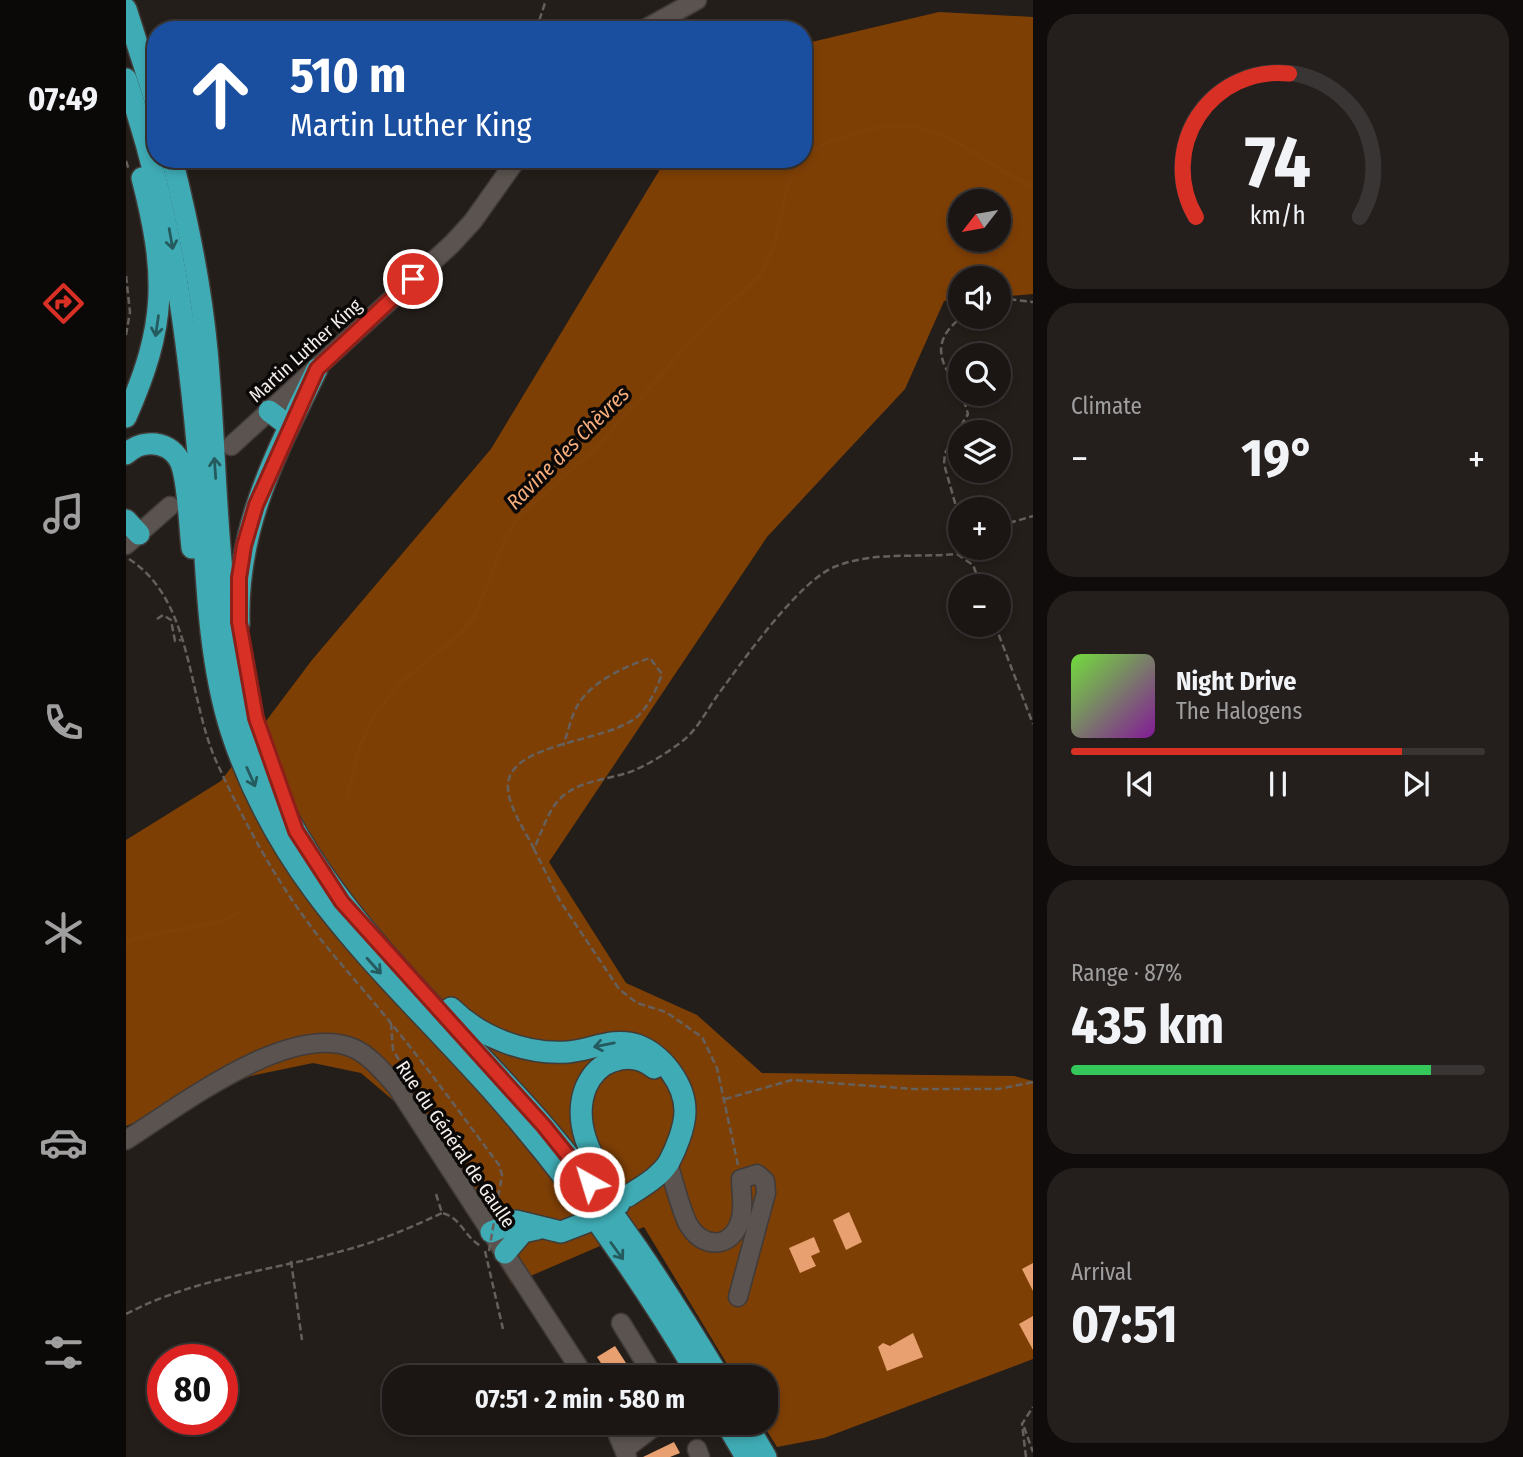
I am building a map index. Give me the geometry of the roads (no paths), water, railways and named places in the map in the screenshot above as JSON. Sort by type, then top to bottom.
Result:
[{"type":"highway","points":[[126,9],[147,75]]},
{"type":"highway","points":[[126,79],[147,141]]},
{"type":"highway","points":[[126,115],[156,244],[161,293],[155,341],[144,376],[126,417]]},
{"type":"highway","points":[[154,168],[169,229],[185,317],[213,638],[230,730]]},
{"type":"highway","points":[[174,168],[202,303],[222,567],[234,667],[263,763],[296,831],[342,902],[552,1136],[589,1182],[686,1322]]},
{"type":"highway","points":[[296,831],[256,718],[239,622],[244,546],[256,505],[289,426],[317,369]]},
{"type":"highway","points":[[269,411],[289,426]]},
{"type":"highway","points":[[126,454],[142,443],[156,443],[171,452],[183,467],[206,654],[219,703],[268,816],[315,894],[374,966],[528,1131],[620,1254],[691,1365]]},
{"type":"highway","points":[[342,902],[368,920],[459,1016],[483,1034],[535,1050],[568,1052],[615,1042],[648,1049],[666,1065],[678,1087],[685,1111],[681,1133],[668,1164],[628,1196]]},
{"type":"highway","points":[[681,1133],[676,1104],[666,1082],[652,1066],[634,1058],[613,1061],[600,1068],[590,1079],[581,1109],[582,1131],[589,1150],[712,1365]]},
{"type":"highway","points":[[493,1244],[516,1222],[537,1229],[561,1232],[587,1222]]},
{"type":"highway","points":[[733,1435],[746,1457]]},
{"type":"highway","points":[[753,1435],[766,1457]]},
{"type":"street","points":[[660,21],[698,0]]},
{"type":"street","name":"Martin Luther King","points":[[231,446],[452,244],[473,221],[511,168]]},
{"type":"street","points":[[130,533],[170,506]]},
{"type":"street","name":"Rue du Général de Gaulle","points":[[126,1140],[228,1077],[268,1057],[299,1045],[328,1042],[354,1048],[379,1067],[397,1087],[493,1244],[577,1365]]},
{"type":"street","points":[[668,1164],[688,1223],[701,1240],[711,1244],[725,1242],[736,1231],[742,1215],[741,1179],[757,1174],[767,1185],[738,1297]]},
{"type":"street","points":[[621,1323],[647,1365]]},
{"type":"street","points":[[618,1435],[626,1453],[646,1435]]},
{"type":"waterway","name":"Ravine des Chèvres","points":[[812,152],[849,135],[884,127],[908,126],[950,139],[1033,187]]},
{"type":"waterway","name":"Ravine des Chèvres","points":[[346,801],[359,748],[375,714],[401,682],[458,636],[474,618],[506,537],[520,515],[595,449],[692,340],[761,274],[775,243],[787,187],[798,168]]},
{"type":"waterway","name":"Ravine des Chèvres","points":[[126,943],[154,934],[211,923],[238,913]]}]
